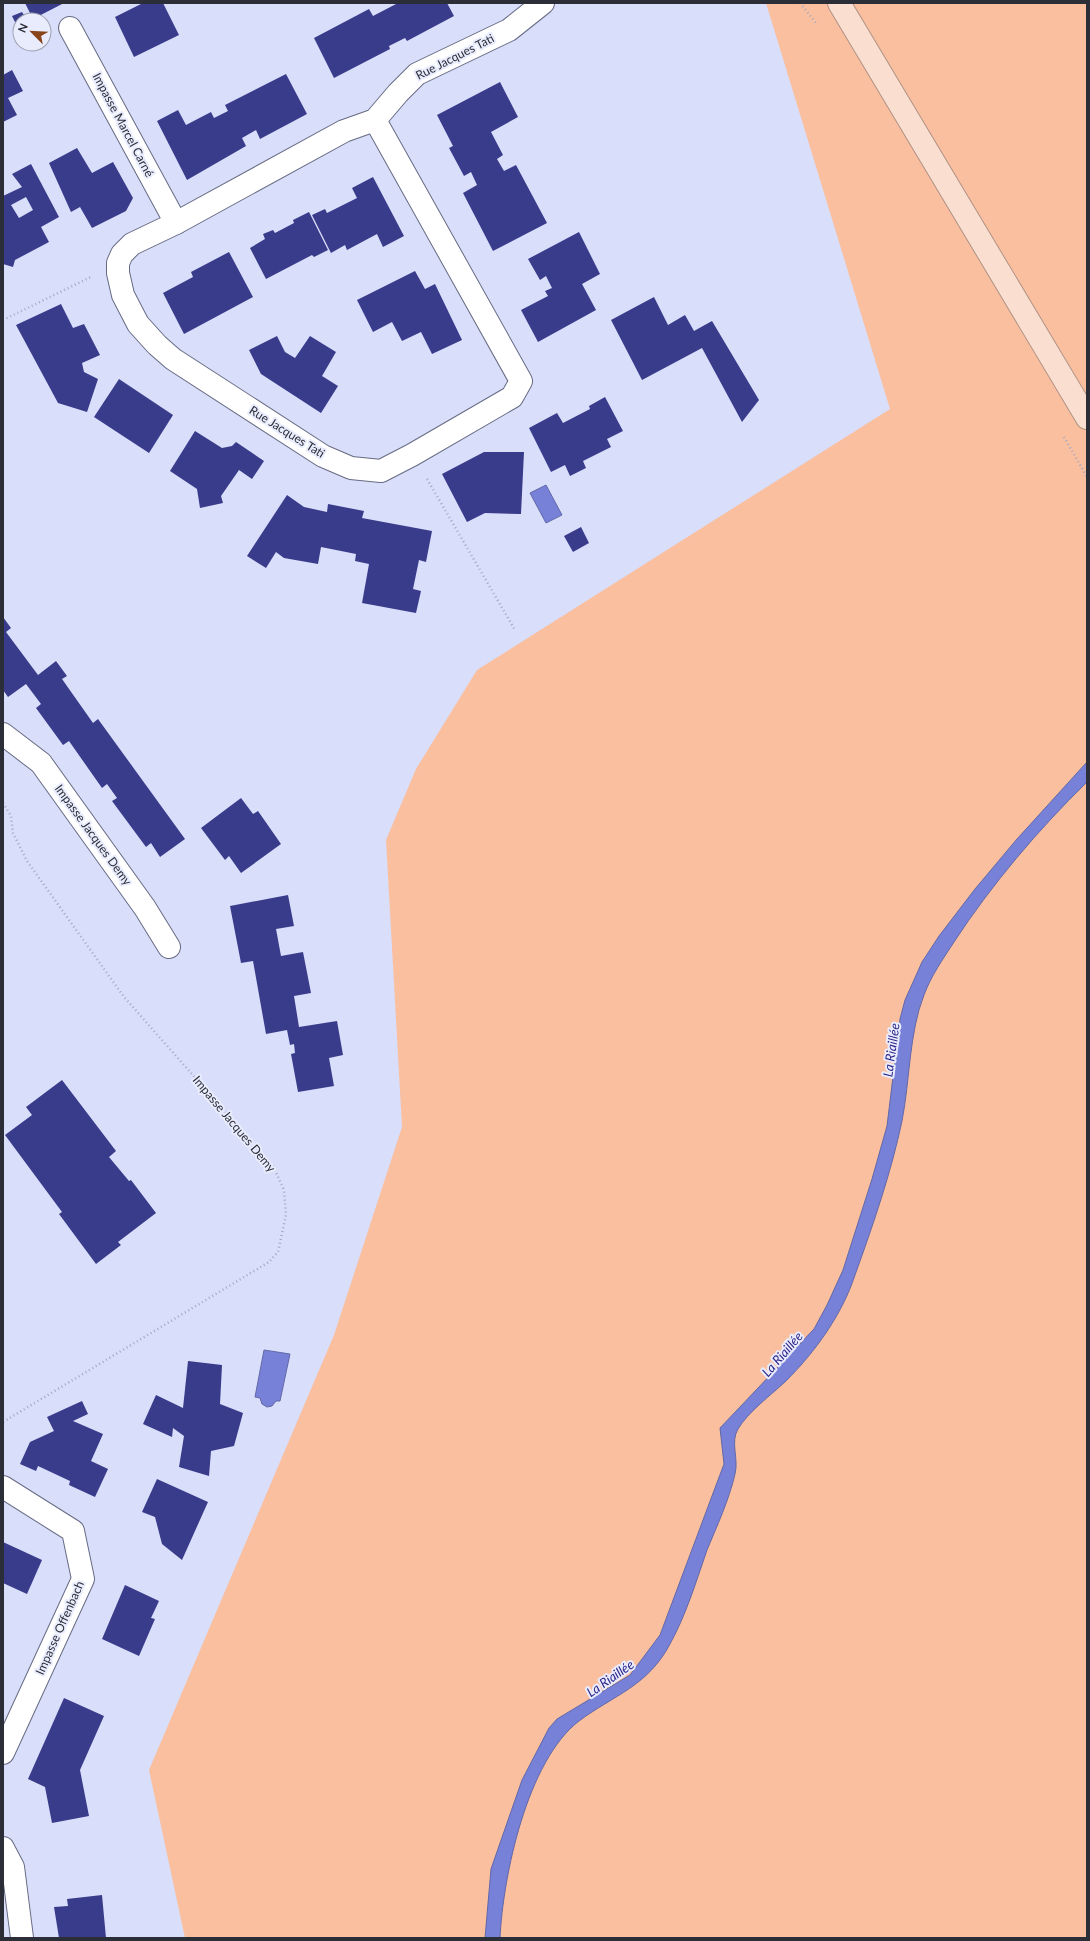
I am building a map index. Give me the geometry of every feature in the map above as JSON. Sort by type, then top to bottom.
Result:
[{"type":"main road","points":[[839,3],[1087,418]]},
{"type":"street","name":"Rue Jacques Tati","points":[[375,120],[521,380],[512,397],[412,455],[381,471],[351,468],[323,456],[173,359],[157,346],[138,324],[123,295],[118,273],[118,263],[122,254],[132,244],[176,223],[344,131],[375,120],[398,93],[418,74],[508,30],[543,3]]},
{"type":"street","name":"Impasse Marcel Carné","points":[[70,28],[176,223]]},
{"type":"street","name":"Impasse Jacques Demy","points":[[3,734],[41,763],[145,908],[169,947]]},
{"type":"street","name":"Impasse Offenbach","points":[[3,1487],[73,1531],[83,1579],[3,1754]]},
{"type":"street","points":[[3,1848],[14,1867],[22,1938]]},
{"type":"path","points":[[3,320],[95,275],[118,273]]},
{"type":"path","points":[[412,455],[515,630]]},
{"type":"path","name":"Impasse Jacques Demy","points":[[3,803],[11,816],[13,833],[27,861],[124,997],[273,1166],[284,1190],[286,1215],[278,1252],[269,1262],[3,1422]]},
{"type":"shaded area","points":[[766,3],[1087,3],[1087,1938],[185,1938],[149,1770],[334,1335],[402,1127],[386,840],[416,769],[477,670],[890,409]]},
{"type":"water","points":[[546,485],[562,515],[546,523],[530,493]]},
{"type":"water","points":[[1087,762],[1087,782],[1033,838],[1016,858],[969,920],[930,981],[915,1025],[905,1105],[893,1160],[868,1237],[843,1304],[817,1345],[797,1370],[754,1410],[738,1429],[735,1439],[736,1468],[730,1493],[707,1550],[686,1610],[676,1633],[661,1658],[641,1680],[579,1721],[561,1739],[545,1763],[532,1791],[521,1821],[506,1884],[500,1938],[485,1938],[491,1869],[522,1780],[549,1728],[557,1719],[630,1675],[660,1635],[724,1464],[720,1428],[814,1329],[843,1270],[887,1126],[900,1019],[905,1000],[922,962],[939,936],[975,889],[1017,839]]},
{"type":"water","points":[[264,1350],[290,1354],[280,1401],[276,1401],[272,1406],[267,1407],[262,1404],[260,1398],[255,1397]]},
{"type":"building","points":[[25,3],[64,3],[47,12],[30,12]]},
{"type":"building","points":[[143,3],[163,3],[179,35],[134,57],[115,17]]},
{"type":"building","points":[[398,3],[447,3],[454,16],[407,41],[405,38],[389,46],[390,49],[334,78],[314,38],[369,9],[373,16]]},
{"type":"building","points":[[12,70],[23,91],[8,98],[17,115],[3,122],[3,75]]},
{"type":"building","points":[[286,74],[307,114],[260,139],[256,130],[242,138],[246,146],[187,180],[157,121],[178,110],[186,125],[211,112],[214,118],[228,111],[225,105]]},
{"type":"building","points":[[500,82],[518,117],[491,132],[503,155],[497,159],[504,171],[516,165],[547,223],[493,251],[463,193],[477,185],[471,172],[464,176],[449,148],[453,146],[437,115]]},
{"type":"building","points":[[77,148],[92,173],[113,162],[133,198],[126,211],[92,228],[80,207],[71,212],[49,163]]},
{"type":"building","points":[[31,164],[59,217],[41,227],[49,242],[15,260],[13,267],[3,264],[3,196],[22,187],[12,174]],"holes":[[[26,197],[33,210],[19,218],[11,205]]]},
{"type":"building","points":[[373,177],[404,236],[383,247],[377,234],[347,250],[345,245],[331,253],[312,215],[325,209],[327,213],[357,198],[352,188]]},
{"type":"building","points":[[309,212],[328,250],[314,257],[312,255],[266,279],[250,248],[265,239],[263,234],[273,230],[275,233],[294,223],[293,220]]},
{"type":"building","points":[[579,232],[600,274],[582,284],[596,310],[538,342],[521,310],[548,296],[545,291],[552,288],[546,276],[540,280],[528,259]]},
{"type":"building","points":[[229,252],[253,297],[184,334],[163,293],[193,277],[191,272]]},
{"type":"building","points":[[415,271],[425,289],[435,284],[462,340],[432,354],[421,332],[402,341],[392,322],[373,332],[357,300]]},
{"type":"building","points":[[654,297],[668,325],[685,315],[694,331],[712,321],[759,400],[742,422],[702,348],[642,380],[611,320]]},
{"type":"building","points":[[61,304],[73,328],[84,324],[100,355],[82,363],[84,372],[98,379],[87,412],[58,403],[16,325]]},
{"type":"building","points":[[277,336],[285,352],[295,358],[310,336],[336,352],[322,376],[338,386],[321,413],[261,374],[249,350]]},
{"type":"building","points":[[119,379],[173,415],[149,453],[94,417]]},
{"type":"building","points":[[605,397],[623,431],[607,439],[611,447],[583,461],[586,468],[570,476],[565,465],[551,472],[529,428],[557,413],[563,423],[590,409],[589,406]]},
{"type":"building","points":[[195,431],[222,448],[232,446],[236,442],[264,461],[252,479],[239,470],[221,496],[223,503],[200,508],[197,489],[170,471]]},
{"type":"building","points":[[484,452],[524,452],[521,514],[485,513],[467,522],[442,474]]},
{"type":"building","points":[[287,495],[304,507],[327,512],[328,504],[364,511],[362,518],[432,531],[426,562],[419,560],[413,589],[421,591],[416,613],[362,603],[369,564],[355,561],[356,554],[321,547],[318,564],[284,558],[276,552],[266,568],[247,556]]},
{"type":"building","points":[[581,527],[589,543],[573,552],[564,536]]},
{"type":"building","points":[[3,617],[11,628],[6,632],[38,675],[56,661],[67,676],[62,679],[93,723],[98,719],[185,839],[160,857],[151,843],[146,847],[112,801],[117,798],[107,784],[102,788],[69,741],[63,745],[36,708],[41,704],[26,684],[8,697],[3,690]]},
{"type":"building","points":[[241,798],[253,814],[258,811],[281,844],[241,873],[229,856],[225,860],[201,828]]},
{"type":"building","points":[[288,895],[294,926],[276,929],[281,956],[303,952],[311,993],[294,996],[299,1027],[337,1021],[343,1055],[329,1058],[334,1086],[298,1092],[291,1054],[295,1053],[294,1044],[290,1045],[287,1030],[266,1034],[253,961],[241,963],[230,906]]},
{"type":"building","points":[[62,1080],[116,1151],[109,1157],[129,1181],[131,1180],[156,1213],[118,1242],[121,1245],[96,1264],[59,1214],[62,1212],[5,1135],[32,1115],[26,1107]]},
{"type":"building","points":[[188,1361],[222,1365],[220,1404],[243,1413],[234,1446],[211,1451],[209,1476],[179,1467],[184,1436],[173,1428],[172,1437],[143,1424],[156,1395],[183,1408]]},
{"type":"building","points":[[82,1401],[88,1414],[73,1421],[103,1434],[91,1461],[108,1469],[95,1497],[69,1485],[70,1481],[38,1466],[36,1471],[20,1464],[30,1442],[54,1431],[47,1417]]},
{"type":"building","points":[[157,1479],[208,1502],[182,1560],[162,1544],[155,1517],[142,1512]]},
{"type":"building","points":[[3,1542],[42,1560],[27,1594],[3,1583]]},
{"type":"building","points":[[125,1585],[159,1601],[151,1618],[155,1619],[139,1656],[102,1639]]},
{"type":"building","points":[[64,1698],[104,1716],[80,1770],[89,1816],[52,1823],[45,1787],[28,1779]]},
{"type":"building","points":[[102,1895],[106,1938],[59,1938],[54,1907],[68,1906],[67,1899]]},
{"type":"water label","name":"La Riaillée","points":[[891,1050]]},
{"type":"water label","name":"La Riaillée","points":[[782,1354]]},
{"type":"water label","name":"La Riaillée","points":[[610,1678]]}]
